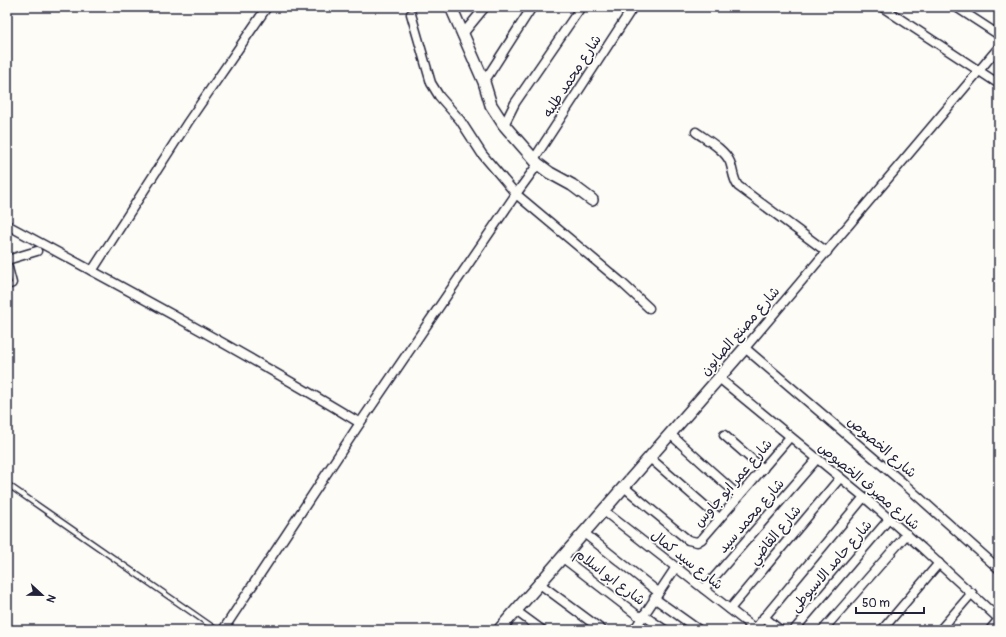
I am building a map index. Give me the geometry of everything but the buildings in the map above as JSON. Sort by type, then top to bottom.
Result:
[{"type":"street","points":[[92,271],[188,122],[267,7]]},
{"type":"street","points":[[451,7],[462,35],[484,82],[491,105],[504,125],[536,162],[550,173],[572,185],[592,200]]},
{"type":"street","points":[[462,35],[485,7]]},
{"type":"street","points":[[484,82],[532,7]]},
{"type":"street","points":[[504,125],[515,103],[581,7]]},
{"type":"street","name":"شارع محمد طلبه","points":[[223,630],[360,423],[530,175],[536,162],[633,7]]},
{"type":"street","points":[[882,7],[980,70],[999,84]]},
{"type":"street","points":[[956,7],[999,35]]},
{"type":"street","points":[[411,14],[428,77],[445,104],[460,120],[482,154],[518,192],[649,308]]},
{"type":"street","name":"شارع مصنع الصابون","points":[[499,630],[744,350],[999,47]]},
{"type":"street","points":[[696,132],[724,153],[728,158],[735,182],[738,186],[827,252]]},
{"type":"street","points":[[7,225],[301,387],[360,423]]},
{"type":"street","points":[[7,260],[37,251]]},
{"type":"street","name":"شارع الخصوص","points":[[744,350],[903,483],[999,569]]},
{"type":"street","name":"شارع مصرف الخصوص","points":[[722,375],[790,437],[907,534],[999,619]]},
{"type":"street","points":[[670,434],[739,496]]},
{"type":"street","points":[[724,435],[763,469]]},
{"type":"street","name":"شارع عمر ابو جاوس","points":[[624,487],[688,540],[694,542],[700,540],[790,437]]},
{"type":"street","points":[[650,458],[719,518]]},
{"type":"street","name":"شارع محمد سيد","points":[[704,589],[817,460]]},
{"type":"street","name":"شارع القاضي","points":[[730,609],[840,478]]},
{"type":"street","points":[[754,629],[864,497]]},
{"type":"street","name":"شارع سيد كمال","points":[[604,511],[754,629]]},
{"type":"street","name":"شارع حامد الاسيوطى","points":[[794,630],[889,519]]},
{"type":"street","points":[[584,533],[699,630]]},
{"type":"street","points":[[823,630],[907,534]]},
{"type":"street","name":"شارع ابو اسلام","points":[[563,558],[642,616],[665,630]]},
{"type":"street","points":[[882,630],[939,563]]},
{"type":"street","points":[[634,630],[676,567]]},
{"type":"street","points":[[540,584],[602,630]]},
{"type":"street","points":[[940,630],[972,593]]},
{"type":"street","points":[[516,611],[542,630]]},
{"type":"street","points":[[764,617],[780,630]]},
{"type":"street","points":[[990,630],[999,619]]},
{"type":"lane","points":[[7,260],[14,283],[13,285],[7,287]]},
{"type":"lane","points":[[7,484],[217,630]]}]
